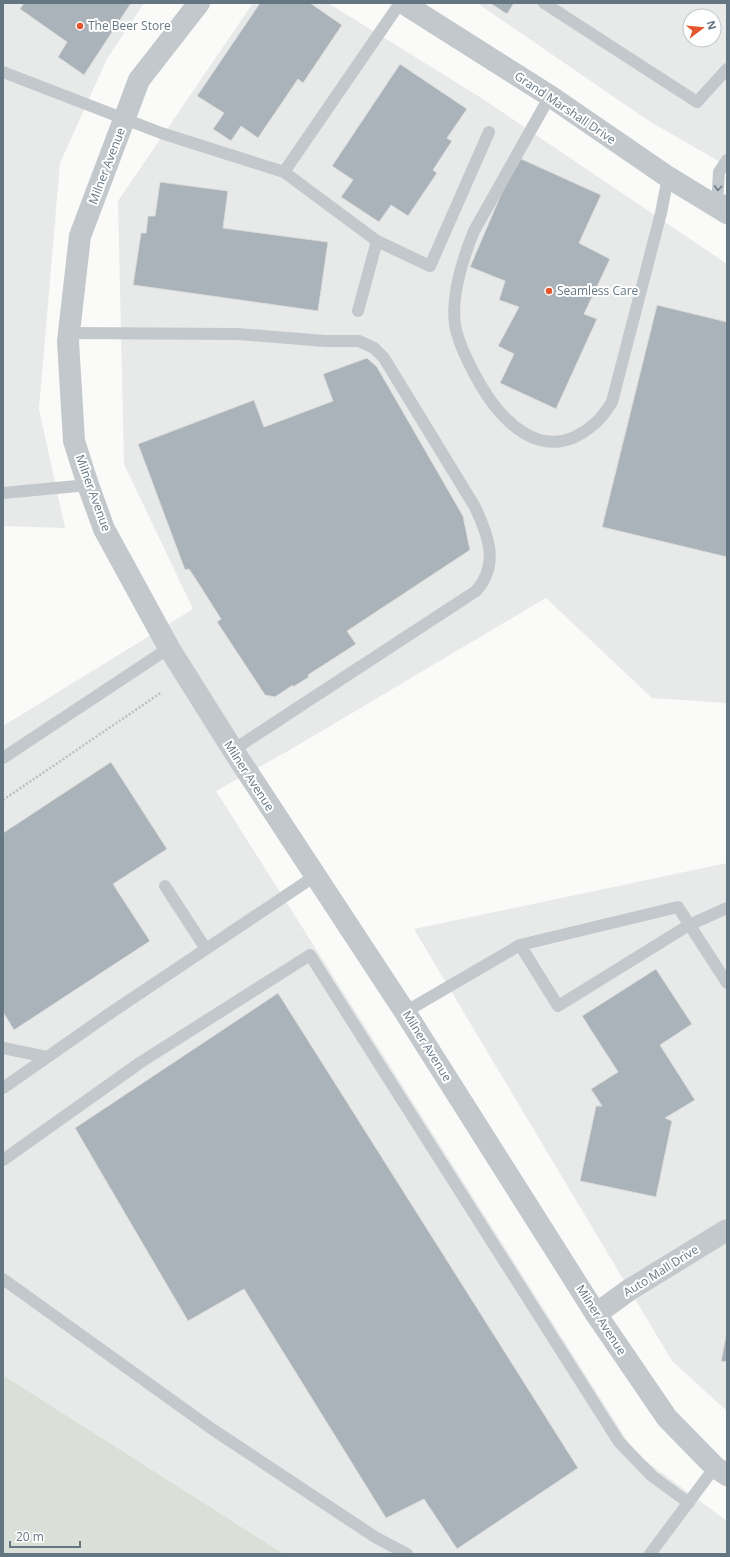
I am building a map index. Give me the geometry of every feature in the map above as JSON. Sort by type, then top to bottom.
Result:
[{"type":"street","name":"Milner Avenue","points":[[199,3],[139,80],[80,236],[68,333],[74,441],[88,485],[104,529],[169,648],[232,750],[405,1012],[596,1314],[667,1418],[721,1471]]},
{"type":"street","name":"Grand Marshall Drive","points":[[403,3],[550,96],[668,177],[724,207]]},
{"type":"street","name":"Auto Mall Drive","points":[[596,1314],[628,1290],[727,1230]]},
{"type":"lane","points":[[284,172],[400,3]]},
{"type":"lane","points":[[544,3],[697,102],[727,68]]},
{"type":"lane","points":[[3,72],[124,120],[284,172],[377,241],[430,266],[489,132]]},
{"type":"lane","points":[[550,96],[474,231],[465,254],[458,282],[454,313],[459,342],[481,387],[493,405],[510,424],[527,435],[546,441],[560,441],[575,436],[594,425],[612,402],[661,213],[668,177]]},
{"type":"lane","points":[[724,207],[719,172],[727,160]]},
{"type":"lane","points":[[358,311],[377,241]]},
{"type":"lane","points":[[68,333],[237,334],[325,341],[360,341],[374,348],[384,358],[475,507],[485,528],[489,544],[489,571],[484,583],[476,591],[232,750]]},
{"type":"lane","points":[[3,493],[88,485]]},
{"type":"lane","points":[[3,758],[169,648]]},
{"type":"lane","points":[[3,1088],[206,948],[315,876]]},
{"type":"lane","points":[[165,886],[206,948]]},
{"type":"lane","points":[[405,1012],[520,945],[678,907],[727,983]]},
{"type":"lane","points":[[520,945],[558,1006],[690,925],[727,908]]},
{"type":"lane","points":[[3,1160],[141,1062],[310,955],[619,1442],[652,1476],[689,1503]]},
{"type":"lane","points":[[3,1048],[47,1057]]},
{"type":"lane","points":[[3,1279],[212,1429],[375,1537],[407,1554]]},
{"type":"lane","points":[[650,1554],[689,1503],[721,1471]]},
{"type":"path","points":[[3,800],[162,692]]},
{"type":"shaded area","points":[[3,3],[144,3],[107,59],[60,163],[39,409],[65,528],[3,526]]},
{"type":"shaded area","points":[[253,3],[328,3],[483,99],[727,264],[727,703],[652,698],[546,598],[288,751],[216,791],[635,1453],[727,1521],[727,1554],[284,1554],[3,1375],[3,726],[193,609],[124,464],[118,201]]},
{"type":"shaded area","points":[[477,3],[727,3],[727,166],[649,121]]},
{"type":"shaded area","points":[[727,863],[727,1411],[672,1361],[414,929]]},
{"type":"shaded area","points":[[3,1375],[284,1554],[3,1554]]},
{"type":"building","name":"The Beer Store","points":[[24,3],[131,3],[84,75],[58,57],[67,42],[20,9]]},
{"type":"building","points":[[260,3],[310,3],[342,25],[303,83],[298,79],[258,138],[241,126],[231,141],[213,129],[224,113],[197,96]]},
{"type":"building","points":[[490,3],[514,3],[507,14]]},
{"type":"building","points":[[400,64],[467,109],[447,138],[452,141],[433,170],[437,173],[408,216],[391,205],[379,222],[341,197],[353,180],[332,166]]},
{"type":"building","name":"Seamless Care","points":[[517,157],[601,195],[579,243],[610,259],[584,314],[597,319],[556,409],[500,383],[514,354],[498,346],[519,307],[499,300],[505,281],[470,267]]},
{"type":"building","points":[[160,182],[228,191],[223,228],[328,242],[318,311],[133,285],[141,233],[146,233],[148,216],[155,216]]},
{"type":"building","points":[[657,305],[727,322],[727,557],[602,527]]},
{"type":"building","points":[[367,358],[377,367],[463,516],[470,550],[347,631],[356,644],[308,675],[309,677],[293,687],[293,685],[275,697],[265,695],[217,622],[221,619],[197,581],[189,569],[185,570],[138,444],[254,400],[264,427],[333,401],[323,374]]},
{"type":"building","points":[[111,762],[167,849],[113,884],[150,941],[14,1030],[3,1012],[3,833]]},
{"type":"building","points":[[656,969],[692,1024],[660,1045],[695,1100],[665,1118],[672,1121],[656,1197],[580,1181],[596,1106],[602,1106],[591,1089],[618,1072],[582,1016]]},
{"type":"building","points":[[278,993],[578,1468],[457,1549],[424,1499],[386,1518],[244,1289],[188,1321],[75,1128]]},
{"type":"building","points":[[727,1331],[727,1362],[721,1361]]},
{"type":"place","name":"The Beer Store","points":[[80,26]]},
{"type":"place","name":"Seamless Care","points":[[549,291]]}]
